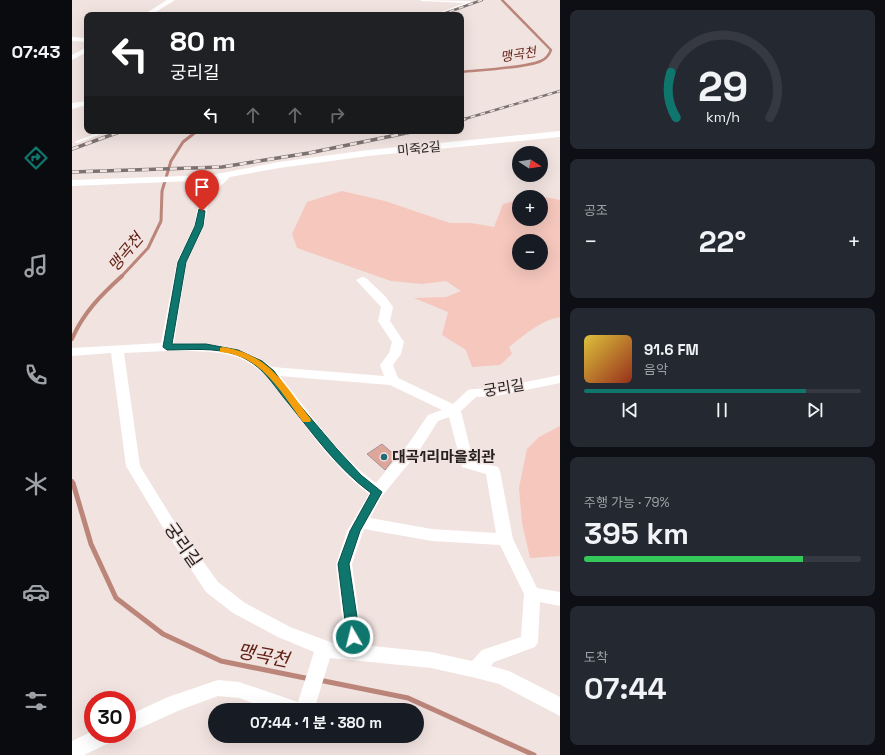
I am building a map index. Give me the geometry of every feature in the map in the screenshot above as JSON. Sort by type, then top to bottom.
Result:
[{"type":"street","points":[[151,12],[172,0]]},
{"type":"street","points":[[72,40],[84,40]]},
{"type":"street","points":[[72,58],[84,51]]},
{"type":"street","points":[[72,106],[84,104]]},
{"type":"street","name":"미죽2길","points":[[72,183],[211,178],[279,165],[368,153],[560,134]]},
{"type":"street","points":[[167,347],[182,262],[199,226],[205,195],[228,175]]},
{"type":"street","points":[[362,280],[381,298],[387,307],[384,321],[393,332],[398,342],[395,354],[386,364],[392,381]]},
{"type":"street","points":[[72,352],[167,347],[206,347],[238,352],[258,363],[268,371],[325,442],[358,478],[377,492]]},
{"type":"street","name":"궁리길","points":[[110,349],[133,466],[167,522],[212,587],[239,608],[284,632],[332,651],[431,660],[476,670],[503,677],[560,707]]},
{"type":"street","points":[[268,371],[392,381],[454,410],[466,463],[493,471],[505,539],[532,594],[529,642],[488,656],[476,670]]},
{"type":"street","name":"궁리길","points":[[355,652],[344,564],[360,522],[377,492],[414,447],[434,418],[454,410],[473,393],[495,392],[560,379]]},
{"type":"street","points":[[360,522],[405,532],[472,540],[505,539]]},
{"type":"street","points":[[532,594],[560,599]]},
{"type":"street","points":[[307,703],[324,648]]},
{"type":"street","points":[[136,721],[175,703],[218,688],[239,690],[276,703]]},
{"type":"street","points":[[72,750],[88,743]]},
{"type":"lane","points":[[422,0],[470,2]]},
{"type":"lane","points":[[444,12],[477,0]]},
{"type":"lane","points":[[76,142],[99,134]]},
{"type":"shaded area","points":[[342,191],[385,201],[450,223],[471,223],[494,227],[503,204],[512,202],[512,226],[548,226],[548,198],[560,200],[560,317],[546,321],[515,342],[509,347],[512,354],[500,365],[472,367],[466,350],[442,335],[448,312],[414,298],[446,297],[461,291],[446,281],[422,284],[391,281],[297,248],[292,234],[307,202]]},
{"type":"shaded area","points":[[560,426],[560,556],[530,558],[522,523],[519,488],[527,449],[539,437]]},
{"type":"building","name":"대곡1리마을회관","points":[[382,444],[396,456],[385,470],[367,454]]},
{"type":"waterway","name":"맹곡천","points":[[464,72],[525,65],[543,60],[549,54],[551,50],[502,0]]},
{"type":"waterway","name":"맹곡천","points":[[121,276],[148,248],[161,221],[162,191],[171,161],[183,142],[193,134]]},
{"type":"waterway","name":"맹곡천","points":[[72,339],[76,330],[93,305],[121,276]]},
{"type":"waterway","name":"맹곡천","points":[[73,483],[91,544],[116,598],[163,634],[221,661],[310,679]]},
{"type":"waterway","name":"맹곡천","points":[[319,680],[408,698],[534,755]]},
{"type":"railway","points":[[448,12],[482,0]]},
{"type":"railway","points":[[464,119],[560,91]]},
{"type":"railway","points":[[72,149],[114,134]]},
{"type":"railway","points":[[72,172],[222,167],[309,153],[401,134]]},
{"type":"slow traffic","points":[[223,350],[238,352],[258,363],[271,373],[307,420]]},
{"type":"place","name":"대곡1리마을회관","points":[[384,457]]},
{"type":"route","points":[[202,211],[199,226],[182,262],[167,347],[206,347],[238,352],[258,363],[271,373],[288,397],[333,451],[358,478],[377,492],[355,531],[344,564],[353,637]]}]
